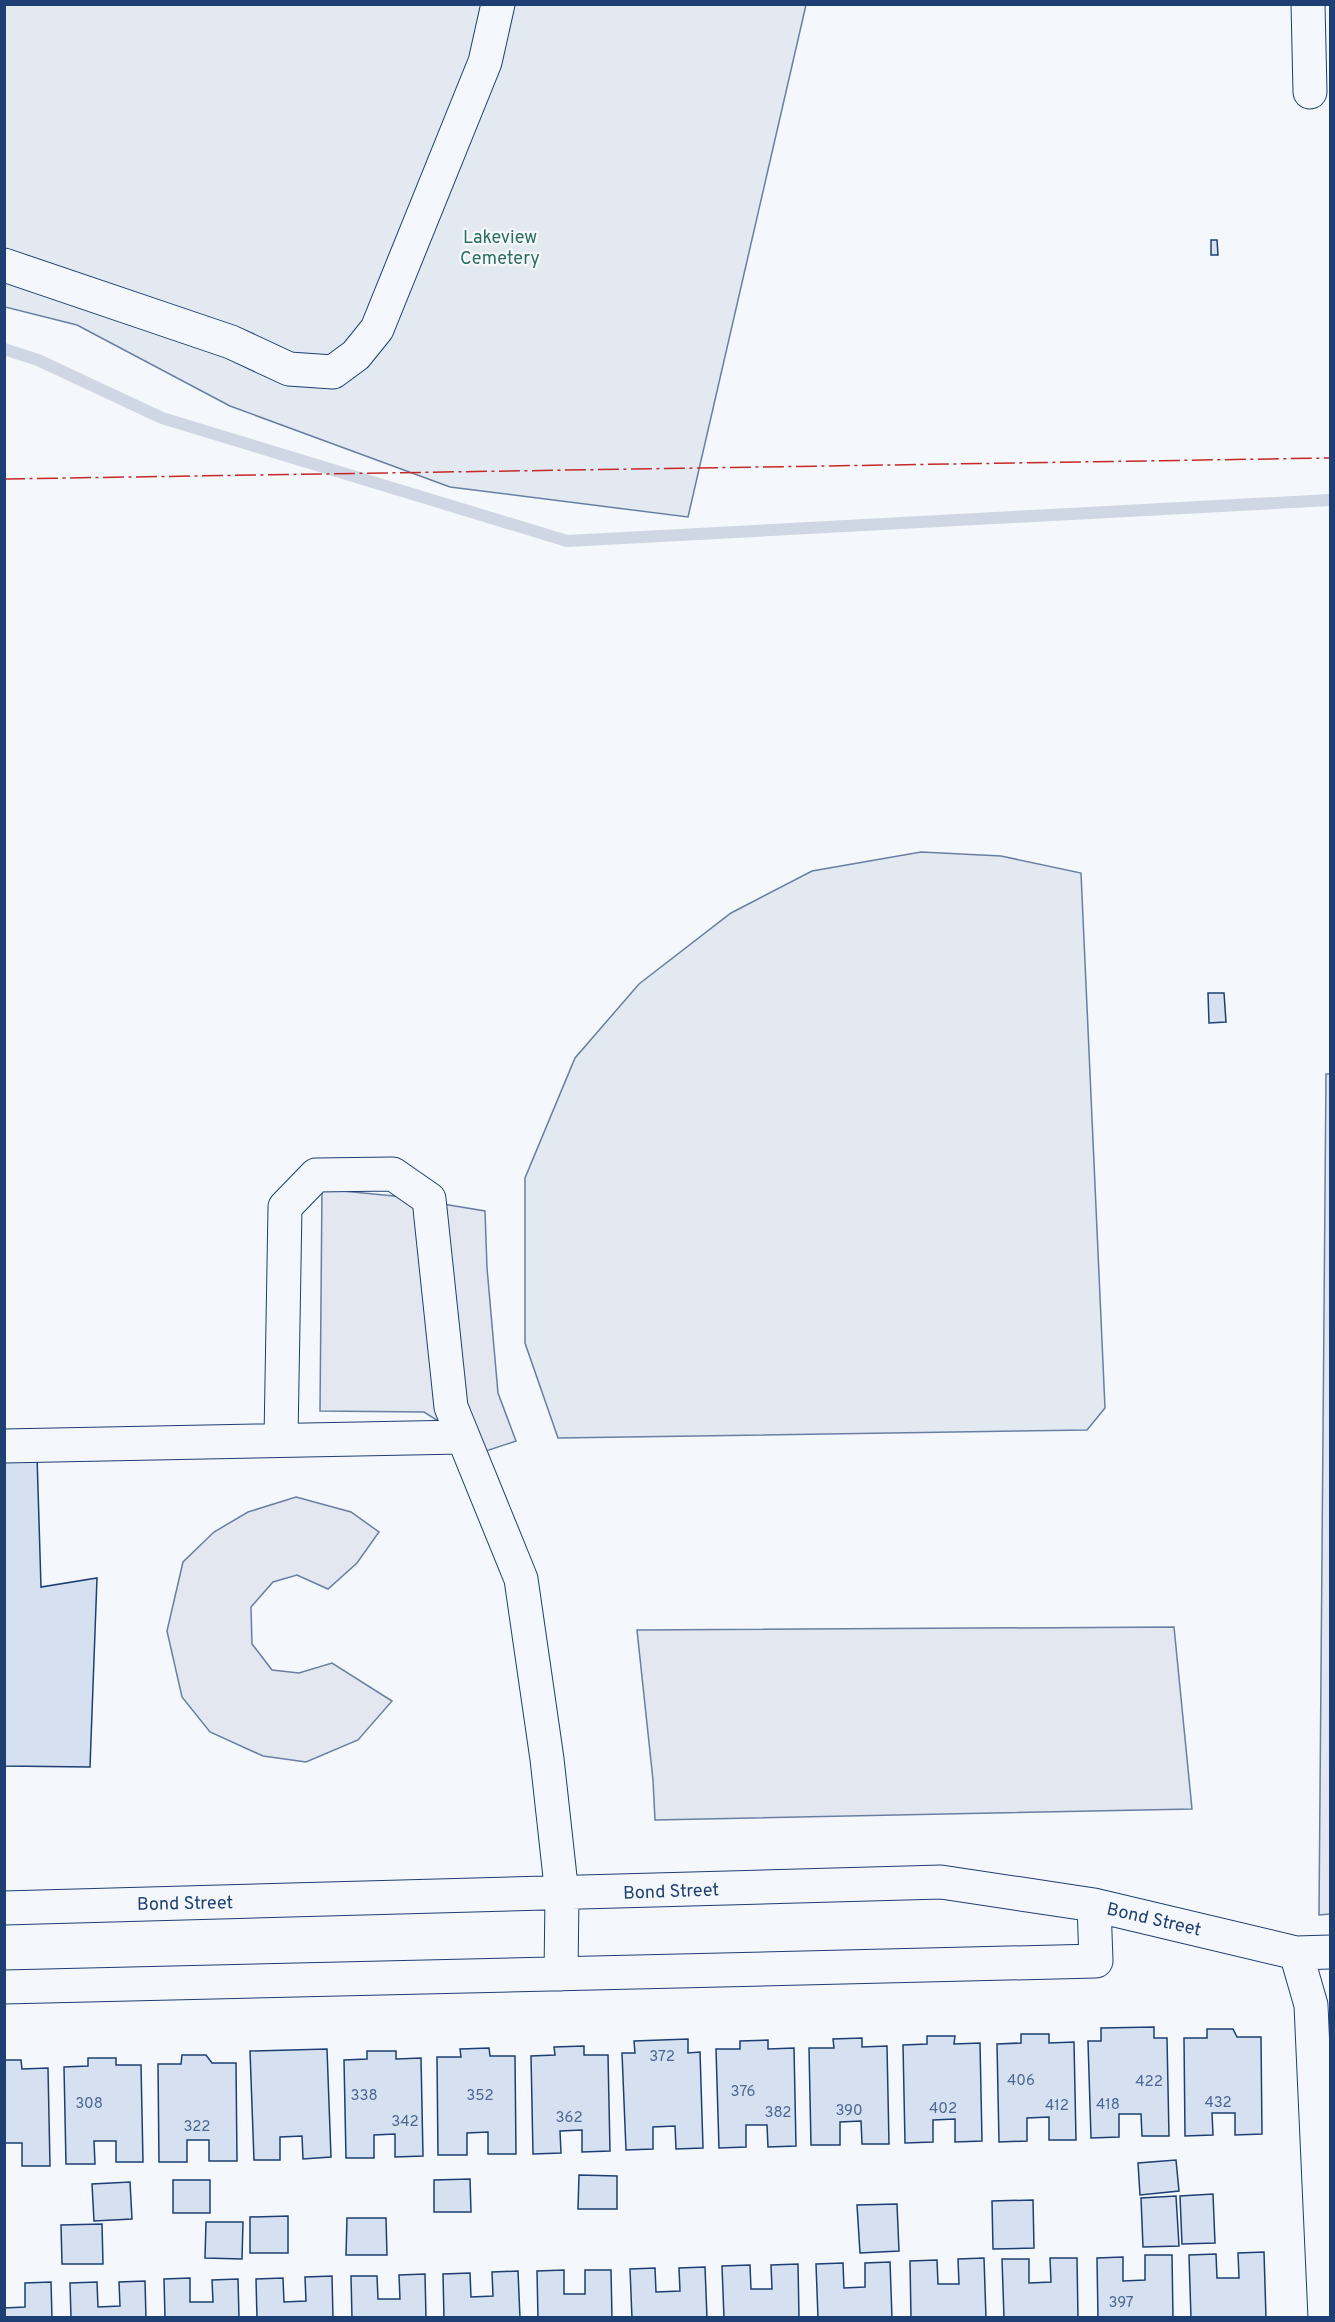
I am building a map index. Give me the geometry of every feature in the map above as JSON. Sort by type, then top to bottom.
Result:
[{"type":"street","points":[[4,265],[231,342],[289,369],[333,372],[356,355],[377,329],[485,62],[498,4]]},
{"type":"street","points":[[1308,4],[1310,92]]},
{"type":"street","points":[[281,1439],[285,1207],[316,1175],[393,1174],[429,1199],[451,1407],[521,1579],[547,1759],[562,1895],[561,1974]]},
{"type":"street","points":[[4,1446],[462,1437]]},
{"type":"street","name":"Bond Street","points":[[4,1908],[562,1895],[940,1882],[1094,1905],[1296,1953],[1330,1952]]},
{"type":"street","points":[[4,1987],[1096,1961],[1094,1905]]},
{"type":"street","points":[[1296,1953],[1311,2005],[1324,2318]]},
{"type":"green space","name":"Lakeview Cemetery","points":[[4,5],[806,5],[688,517],[450,487],[230,406],[77,325],[5,307]]},
{"type":"green space","points":[[921,852],[1001,856],[1081,873],[1105,1408],[1087,1430],[558,1438],[525,1343],[525,1178],[575,1058],[639,984],[731,913],[812,871]]},
{"type":"shaded area","points":[[1326,1074],[1330,1074],[1330,1914],[1319,1915]]},
{"type":"shaded area","points":[[322,1189],[394,1196],[485,1211],[487,1268],[498,1393],[516,1441],[486,1451],[424,1412],[320,1411]]},
{"type":"shaded area","points":[[296,1497],[351,1512],[379,1532],[357,1563],[328,1589],[297,1575],[273,1582],[251,1607],[252,1644],[272,1670],[299,1673],[332,1663],[392,1701],[358,1740],[306,1762],[263,1756],[210,1732],[182,1697],[167,1631],[183,1562],[214,1532],[248,1512]]},
{"type":"shaded area","points":[[1174,1627],[1192,1809],[655,1820],[637,1630]]},
{"type":"building","points":[[1211,240],[1217,240],[1218,255],[1211,255]]},
{"type":"building","points":[[1208,993],[1224,993],[1226,1022],[1209,1023]]},
{"type":"building","points":[[37,1456],[41,1587],[97,1578],[90,1767],[4,1766],[4,1457]]},
{"type":"building","points":[[1154,2027],[1154,2038],[1167,2038],[1169,2136],[1142,2136],[1141,2114],[1119,2114],[1119,2137],[1091,2138],[1088,2041],[1101,2041],[1101,2028]]},
{"type":"building","points":[[1207,2029],[1233,2029],[1237,2037],[1261,2037],[1262,2134],[1235,2135],[1235,2113],[1212,2113],[1213,2135],[1185,2136],[1184,2038],[1207,2038]]},
{"type":"building","points":[[1021,2034],[1049,2034],[1049,2043],[1074,2042],[1076,2140],[1049,2140],[1049,2117],[1027,2118],[1027,2141],[999,2142],[997,2044],[1021,2043]]},
{"type":"building","points":[[927,2036],[955,2036],[954,2044],[980,2043],[982,2141],[955,2142],[955,2119],[933,2120],[933,2142],[905,2143],[903,2045],[927,2044]]},
{"type":"building","points":[[862,2038],[862,2047],[887,2046],[889,2144],[862,2144],[861,2121],[840,2122],[840,2145],[811,2145],[809,2048],[834,2048],[833,2039]]},
{"type":"building","points":[[688,2039],[688,2053],[700,2052],[703,2148],[676,2149],[675,2126],[653,2127],[653,2149],[626,2150],[622,2053],[635,2053],[634,2041]]},
{"type":"building","points":[[768,2040],[768,2049],[794,2048],[796,2146],[768,2147],[767,2125],[746,2125],[746,2147],[719,2148],[716,2049],[740,2049],[740,2041]]},
{"type":"building","points":[[584,2046],[584,2055],[608,2055],[610,2151],[582,2152],[582,2130],[560,2131],[561,2153],[533,2154],[531,2056],[555,2055],[554,2047]]},
{"type":"building","points":[[489,2048],[490,2056],[515,2056],[516,2154],[488,2154],[488,2132],[467,2133],[467,2155],[438,2155],[437,2057],[461,2057],[460,2049]]},
{"type":"building","points":[[327,2049],[331,2157],[303,2159],[302,2136],[280,2137],[280,2160],[254,2160],[250,2051]]},
{"type":"building","points":[[367,2051],[396,2051],[396,2059],[421,2058],[423,2156],[395,2157],[395,2134],[374,2135],[374,2158],[346,2158],[344,2060],[367,2059]]},
{"type":"building","points":[[182,2055],[206,2055],[212,2063],[236,2063],[237,2161],[209,2161],[209,2140],[187,2140],[187,2162],[159,2162],[158,2064],[181,2064]]},
{"type":"building","points":[[88,2058],[116,2058],[116,2065],[141,2065],[143,2162],[116,2162],[116,2141],[94,2141],[95,2164],[66,2164],[64,2067],[88,2066]]},
{"type":"building","points":[[4,2060],[21,2060],[22,2069],[48,2068],[50,2166],[22,2166],[22,2143],[4,2143]]},
{"type":"building","points":[[1176,2160],[1179,2191],[1140,2195],[1138,2163]]},
{"type":"building","points":[[579,2175],[617,2176],[617,2209],[578,2209]]},
{"type":"building","points":[[470,2179],[471,2212],[434,2212],[434,2180]]},
{"type":"building","points":[[173,2180],[210,2180],[210,2213],[173,2213]]},
{"type":"building","points":[[130,2182],[132,2219],[94,2221],[92,2184]]},
{"type":"building","points":[[1213,2194],[1215,2243],[1182,2244],[1180,2196]]},
{"type":"building","points":[[1176,2196],[1179,2246],[1143,2247],[1141,2198]]},
{"type":"building","points":[[1033,2200],[1034,2248],[993,2249],[992,2201]]},
{"type":"building","points":[[897,2204],[899,2251],[860,2253],[857,2205]]},
{"type":"building","points":[[288,2216],[288,2253],[250,2253],[250,2217]]},
{"type":"building","points":[[347,2218],[386,2218],[387,2255],[346,2255]]},
{"type":"building","points":[[206,2222],[243,2222],[242,2259],[205,2258]]},
{"type":"building","points":[[102,2224],[103,2264],[62,2264],[61,2225]]},
{"type":"building","points":[[1264,2252],[1266,2318],[1191,2318],[1189,2255],[1216,2254],[1217,2278],[1239,2278],[1238,2253]]},
{"type":"building","points":[[1145,2255],[1172,2255],[1173,2318],[1098,2318],[1097,2258],[1123,2257],[1123,2281],[1145,2280]]},
{"type":"building","points":[[984,2258],[986,2318],[911,2318],[910,2261],[937,2260],[938,2284],[959,2284],[958,2259]]},
{"type":"building","points":[[1050,2258],[1077,2258],[1078,2318],[1004,2318],[1002,2259],[1029,2259],[1029,2283],[1051,2282]]},
{"type":"building","points":[[890,2262],[892,2318],[818,2318],[816,2264],[843,2263],[844,2288],[865,2287],[865,2263]]},
{"type":"building","points":[[798,2264],[799,2318],[724,2318],[722,2266],[750,2265],[751,2289],[772,2289],[771,2265]]},
{"type":"building","points":[[705,2267],[707,2318],[632,2318],[630,2269],[655,2268],[656,2292],[680,2291],[679,2268]]},
{"type":"building","points":[[564,2270],[564,2294],[585,2294],[585,2270],[611,2270],[612,2318],[538,2318],[537,2271]]},
{"type":"building","points":[[518,2271],[520,2318],[444,2318],[443,2274],[470,2273],[471,2297],[493,2296],[492,2272]]},
{"type":"building","points":[[425,2274],[426,2318],[352,2318],[351,2276],[377,2276],[378,2299],[400,2299],[399,2275]]},
{"type":"building","points":[[332,2276],[333,2318],[257,2318],[256,2279],[283,2278],[284,2302],[306,2301],[305,2277]]},
{"type":"building","points":[[190,2278],[190,2302],[213,2302],[212,2280],[238,2279],[239,2318],[165,2318],[164,2279]]},
{"type":"building","points":[[145,2281],[146,2318],[71,2318],[70,2283],[97,2282],[98,2307],[120,2306],[119,2282]]},
{"type":"building","points":[[51,2282],[52,2318],[4,2318],[4,2308],[25,2307],[25,2283]]},
{"type":"waterway","points":[[4,349],[38,360],[162,418],[567,541],[1330,500]]},
{"type":"power","points":[[4,479],[1330,458]]}]
